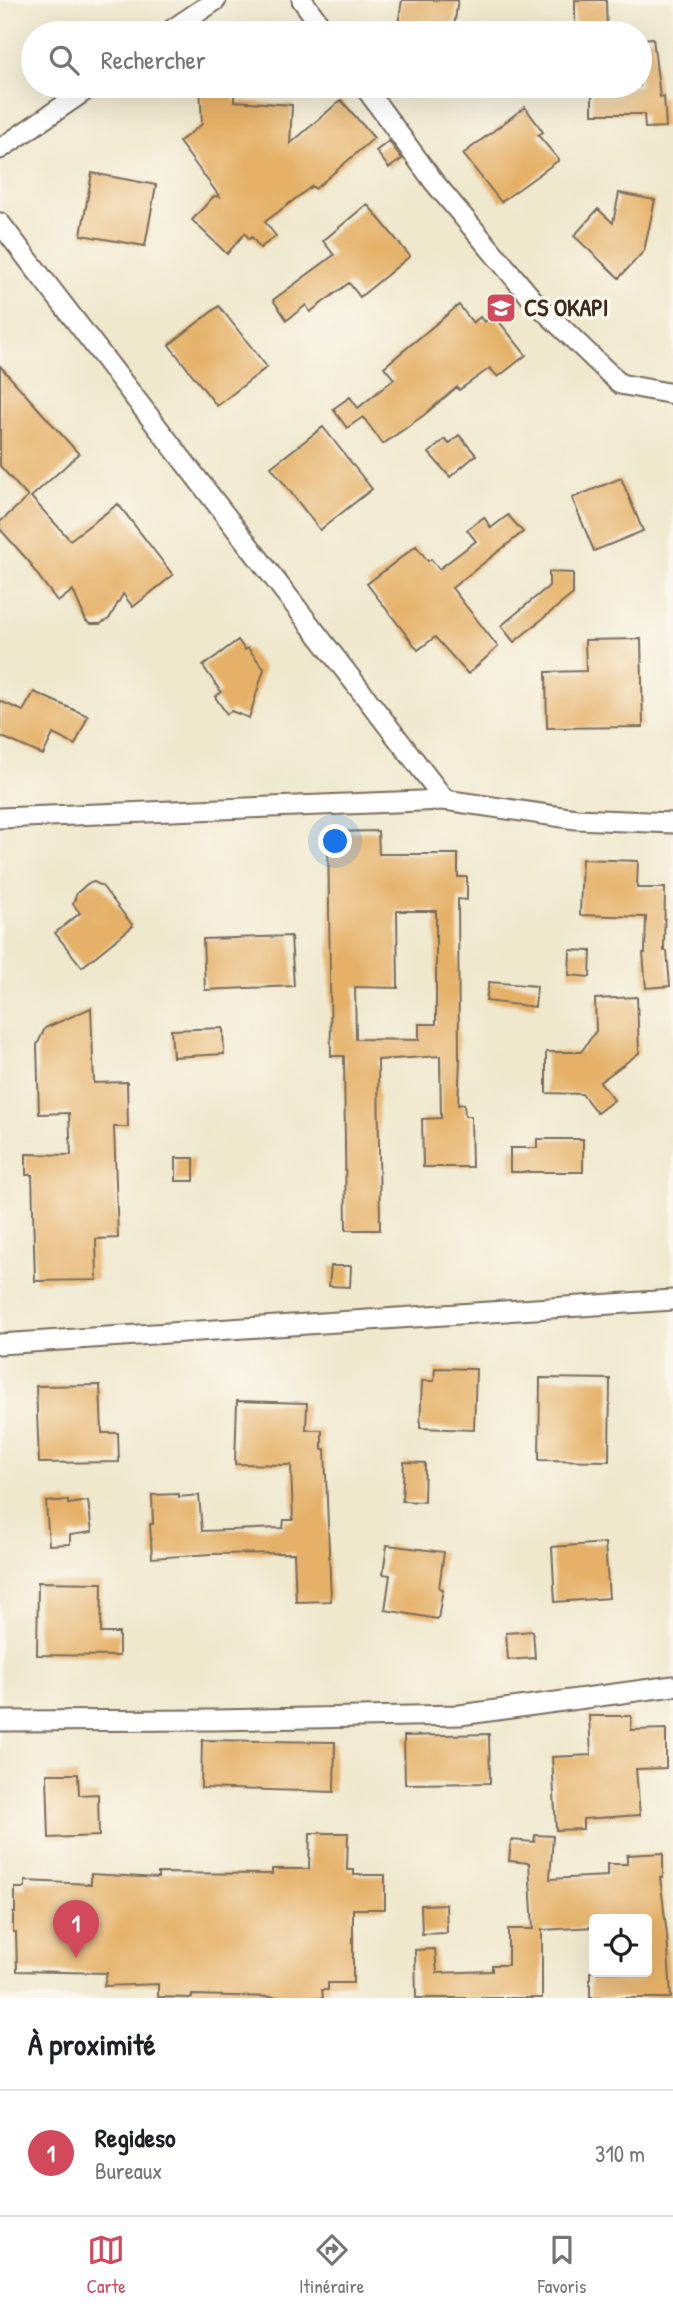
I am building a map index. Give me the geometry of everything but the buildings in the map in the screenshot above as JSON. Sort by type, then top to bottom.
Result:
[{"type":"street","points":[[184,21],[215,0]]},
{"type":"street","points":[[302,0],[317,21]]},
{"type":"street","points":[[0,149],[74,98]]},
{"type":"street","points":[[373,98],[433,182],[533,300],[620,384],[673,394]]},
{"type":"street","points":[[0,223],[445,800]]},
{"type":"street","points":[[0,818],[445,800],[576,820],[673,823]]},
{"type":"street","points":[[0,1344],[673,1300]]},
{"type":"street","points":[[0,1721],[460,1715],[673,1686]]},
{"type":"place","name":"CS OKAPI","points":[[501,308]]},
{"type":"place","name":"Regideso","points":[[76,1958]]}]
